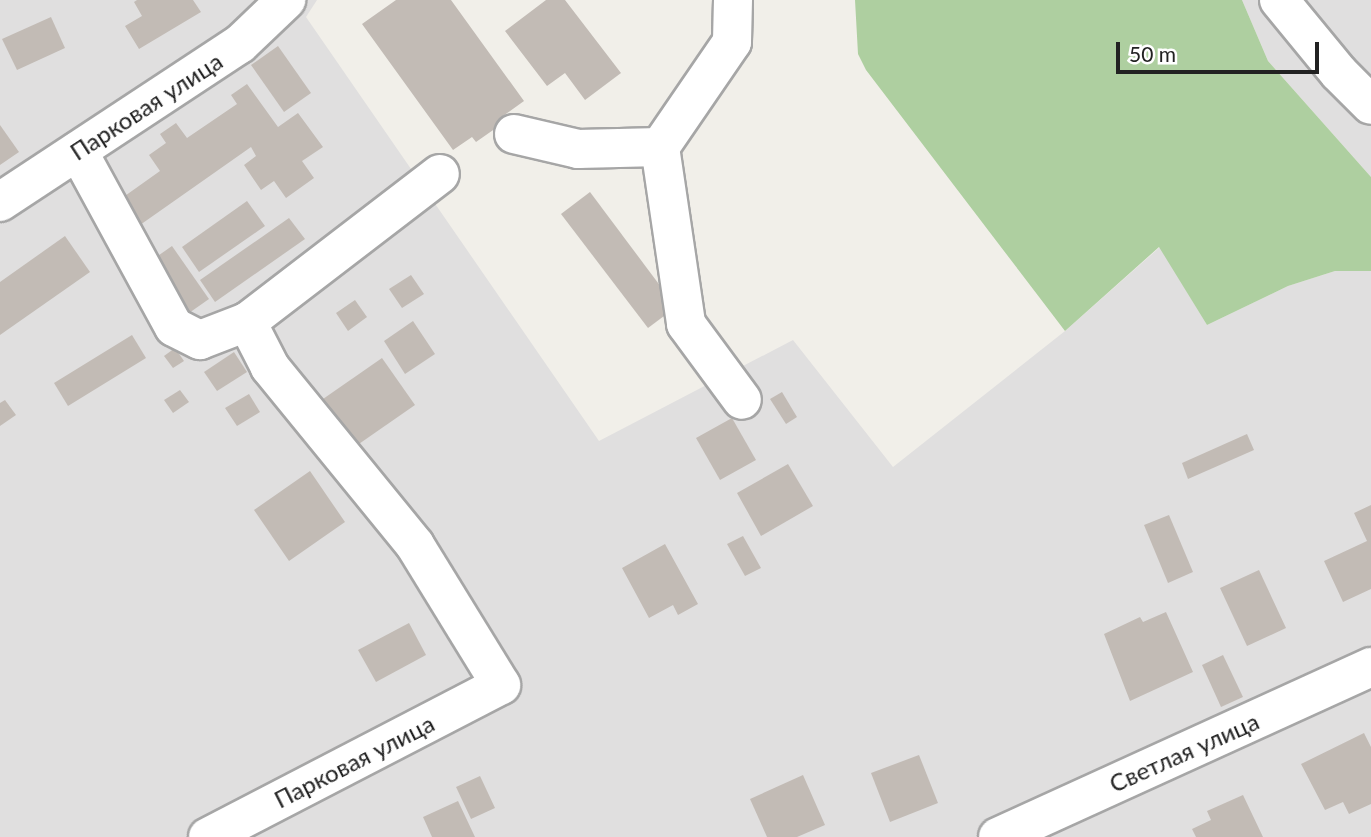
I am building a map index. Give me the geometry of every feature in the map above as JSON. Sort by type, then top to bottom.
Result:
[{"type":"street","name":"Парковая улица","points":[[0,202],[240,44],[286,0]]},
{"type":"street","points":[[733,0],[732,42],[660,147],[686,324],[742,400]]},
{"type":"street","points":[[1279,0],[1339,73],[1371,105]]},
{"type":"street","points":[[514,134],[578,149],[660,147]]},
{"type":"street","points":[[78,151],[174,327],[200,340],[247,322],[440,174]]},
{"type":"street","name":"Парковая улица","points":[[208,837],[501,685],[415,545],[270,367],[247,322]]},
{"type":"street","name":"Светлая улица","points":[[998,837],[1371,667]]},
{"type":"shaded area","points":[[0,0],[317,0],[306,17],[599,441],[793,340],[893,467],[1065,331],[1160,247],[1207,325],[1288,286],[1335,271],[1371,271],[1371,837],[0,837]]},
{"type":"shaded area","points":[[1242,0],[1371,0],[1371,177],[1268,61]]},
{"type":"green space","points":[[855,0],[1242,0],[1268,61],[1371,177],[1371,271],[1335,271],[1288,286],[1207,325],[1159,247],[1065,331],[866,70],[858,54]]},
{"type":"building","points":[[193,0],[201,12],[139,49],[125,26],[142,16],[134,2]]},
{"type":"building","points":[[396,0],[451,0],[524,101],[503,116],[506,121],[476,142],[472,137],[453,150],[362,24]]},
{"type":"building","points":[[546,0],[565,0],[621,73],[585,100],[565,73],[547,86],[505,31]]},
{"type":"building","points":[[51,17],[65,48],[17,70],[2,39]]},
{"type":"building","points":[[278,46],[311,93],[284,112],[251,65]]},
{"type":"building","points":[[247,84],[278,127],[298,113],[323,147],[302,161],[314,178],[286,198],[274,181],[261,190],[244,165],[256,156],[251,147],[140,225],[122,198],[160,171],[149,155],[166,143],[160,134],[176,123],[187,138],[237,104],[231,95]]},
{"type":"building","points":[[0,125],[19,152],[0,165]]},
{"type":"building","points":[[590,192],[676,307],[648,328],[561,214]]},
{"type":"building","points":[[247,201],[265,226],[199,272],[182,247]]},
{"type":"building","points":[[289,218],[305,239],[215,302],[200,280]]},
{"type":"building","points":[[65,236],[90,272],[0,335],[0,282]]},
{"type":"building","points":[[172,246],[209,299],[189,313],[152,260]]},
{"type":"building","points":[[411,275],[424,294],[402,308],[389,289]]},
{"type":"building","points":[[355,300],[367,317],[348,331],[336,313]]},
{"type":"building","points":[[413,321],[435,354],[405,374],[384,341]]},
{"type":"building","points":[[132,335],[146,358],[68,406],[54,383]]},
{"type":"building","points":[[175,348],[184,361],[173,368],[164,356]]},
{"type":"building","points":[[234,352],[247,372],[217,391],[204,372]]},
{"type":"building","points":[[382,358],[415,405],[356,446],[323,399]]},
{"type":"building","points":[[180,390],[189,402],[173,413],[164,400]]},
{"type":"building","points":[[782,392],[797,417],[786,424],[770,399]]},
{"type":"building","points":[[249,394],[260,412],[237,426],[225,408]]},
{"type":"building","points":[[5,400],[16,415],[0,426],[0,403]]},
{"type":"building","points":[[732,418],[756,460],[720,480],[696,438]]},
{"type":"building","points":[[1247,434],[1254,450],[1188,479],[1182,463]]},
{"type":"building","points":[[788,464],[813,506],[761,536],[737,493]]},
{"type":"building","points":[[310,471],[345,522],[289,561],[254,510]]},
{"type":"building","points":[[1371,505],[1371,589],[1343,602],[1324,561],[1367,541],[1354,513]]},
{"type":"building","points":[[1169,515],[1193,572],[1168,583],[1144,525]]},
{"type":"building","points":[[743,536],[761,568],[745,576],[727,544]]},
{"type":"building","points":[[665,544],[698,604],[678,615],[673,605],[649,618],[622,568]]},
{"type":"building","points":[[1259,570],[1286,628],[1247,646],[1220,588]]},
{"type":"building","points":[[1166,612],[1193,672],[1130,701],[1104,634],[1140,617],[1143,622]]},
{"type":"building","points":[[409,623],[426,655],[376,682],[358,650]]},
{"type":"building","points":[[1223,655],[1243,697],[1221,707],[1202,665]]},
{"type":"building","points":[[1364,733],[1371,747],[1371,804],[1349,814],[1343,802],[1325,810],[1301,764]]},
{"type":"building","points":[[919,755],[938,803],[890,822],[871,773]]},
{"type":"building","points":[[803,775],[825,825],[797,837],[767,837],[750,799]]},
{"type":"building","points":[[480,776],[495,808],[471,819],[456,787]]},
{"type":"building","points":[[1243,795],[1263,837],[1196,837],[1192,829],[1211,820],[1207,811]]},
{"type":"building","points":[[458,801],[475,837],[432,837],[423,817]]}]
